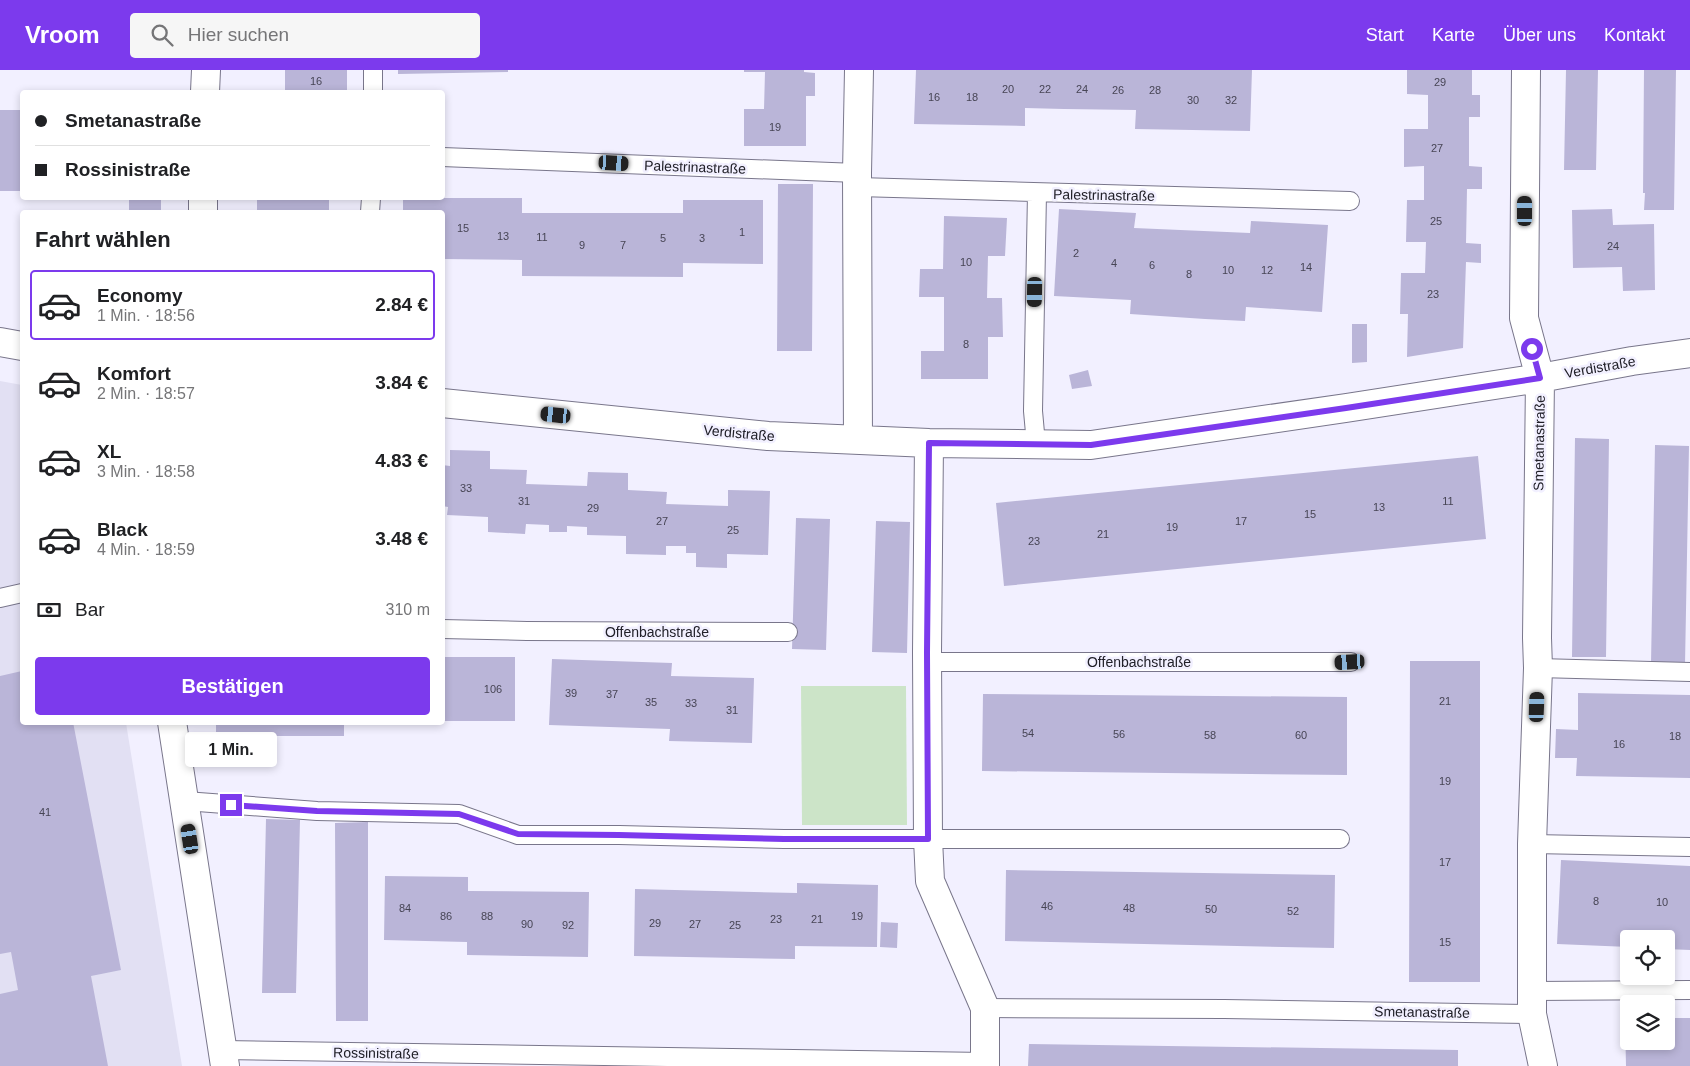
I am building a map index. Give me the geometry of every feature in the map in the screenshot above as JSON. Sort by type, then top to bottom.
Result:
[{"type":"street","points":[[205,90],[206,70]]},
{"type":"street","points":[[858,440],[857,180],[860,70]]},
{"type":"street","name":"Smetanastraße","points":[[1526,70],[1524,318],[1540,378],[1538,668],[1532,844],[1532,1002],[1543,1066]]},
{"type":"street","points":[[0,342],[20,346]]},
{"type":"street","name":"Verdistraße","points":[[445,403],[760,435],[929,443],[1091,445],[1346,408],[1540,378],[1632,360],[1690,353]]},
{"type":"street","points":[[929,443],[927,662],[930,881],[985,1008],[985,1064]]},
{"type":"street","name":"Rossinistraße","points":[[172,725],[224,1058]]},
{"type":"lane","points":[[373,70],[373,90]]},
{"type":"lane","name":"Palestrinastraße","points":[[445,156],[857,180],[1037,193],[1350,201]]},
{"type":"lane","points":[[1036,444],[1033,411],[1037,193]]},
{"type":"lane","points":[[0,598],[20,593]]},
{"type":"lane","name":"Offenbachstraße","points":[[445,629],[788,632]]},
{"type":"lane","name":"Offenbachstraße","points":[[927,662],[1350,662]]},
{"type":"lane","points":[[1538,668],[1690,672]]},
{"type":"lane","points":[[185,802],[317,811],[459,814],[518,834],[784,839],[1340,839]]},
{"type":"lane","points":[[1532,844],[1690,847]]},
{"type":"lane","name":"Smetanastraße","points":[[985,1008],[1313,1010],[1532,1002],[1690,990]]},
{"type":"lane","name":"Rossinistraße","points":[[224,1058],[590,1056],[985,1064]]},
{"type":"shaded area","points":[[0,381],[20,385],[20,725],[126,725],[182,1066],[0,1066]]},
{"type":"green space","points":[[801,686],[906,686],[907,825],[802,825]]},
{"type":"building","points":[[285,70],[347,70],[347,90],[285,90]]},
{"type":"building","points":[[398,70],[508,70],[508,72],[398,74]]},
{"type":"building","points":[[744,70],[804,70],[804,72],[815,73],[815,96],[806,96],[806,146],[744,146],[744,109],[764,109],[765,72],[744,72]]},
{"type":"building","points":[[916,70],[1252,70],[1250,131],[1135,129],[1136,110],[1025,108],[1025,126],[914,124]]},
{"type":"building","points":[[1407,70],[1472,70],[1472,95],[1480,95],[1480,117],[1469,117],[1469,166],[1482,167],[1482,189],[1467,189],[1466,243],[1481,244],[1481,263],[1466,262],[1463,348],[1407,357],[1408,314],[1400,314],[1401,273],[1425,273],[1426,242],[1406,242],[1407,200],[1424,200],[1424,166],[1404,167],[1404,129],[1428,129],[1428,95],[1407,94]]},
{"type":"building","points":[[1566,70],[1598,70],[1596,170],[1564,170]]},
{"type":"building","points":[[1644,70],[1676,70],[1674,210],[1644,210]]},
{"type":"building","points":[[0,110],[20,110],[20,191],[0,191]]},
{"type":"building","points":[[778,184],[813,184],[812,351],[777,351]]},
{"type":"building","points":[[445,198],[522,198],[522,213],[683,213],[683,200],[763,200],[763,264],[683,263],[683,277],[522,276],[522,260],[445,259],[445,210],[403,210],[403,200],[445,200]]},
{"type":"building","points":[[129,200],[161,200],[161,210],[129,210]]},
{"type":"building","points":[[257,200],[329,200],[329,210],[257,210]]},
{"type":"building","points":[[1059,209],[1136,213],[1134,228],[1250,233],[1251,221],[1328,225],[1322,312],[1246,307],[1245,321],[1205,319],[1130,314],[1131,300],[1054,296]]},
{"type":"building","points":[[1612,209],[1613,225],[1654,224],[1655,290],[1623,291],[1622,267],[1573,268],[1572,210]]},
{"type":"building","points":[[944,216],[1007,218],[1005,256],[988,256],[987,298],[1002,298],[1003,337],[988,337],[988,379],[921,379],[921,351],[944,351],[944,297],[919,297],[920,269],[943,269]]},
{"type":"building","points":[[1352,324],[1367,324],[1367,362],[1352,363]]},
{"type":"building","points":[[1088,370],[1092,386],[1072,389],[1069,375]]},
{"type":"building","points":[[1575,438],[1609,439],[1606,657],[1572,657]]},
{"type":"building","points":[[1655,445],[1689,446],[1685,665],[1651,664]]},
{"type":"building","points":[[450,450],[490,451],[490,469],[527,470],[526,484],[587,486],[588,472],[628,473],[628,490],[667,492],[666,504],[728,506],[728,490],[770,491],[768,555],[727,554],[727,568],[696,567],[696,553],[686,553],[686,546],[666,546],[666,555],[626,554],[626,536],[587,535],[587,527],[567,526],[567,532],[549,532],[549,525],[526,524],[525,534],[488,532],[488,517],[447,515],[448,507],[445,506],[445,465],[450,466]]},
{"type":"building","points":[[1478,456],[1486,539],[1004,586],[996,503]]},
{"type":"building","points":[[796,518],[830,519],[826,650],[792,649]]},
{"type":"building","points":[[876,521],[910,522],[907,653],[872,652]]},
{"type":"building","points":[[445,657],[515,657],[515,721],[445,721]]},
{"type":"building","points":[[552,659],[672,663],[671,676],[754,678],[752,743],[669,741],[670,729],[549,725]]},
{"type":"building","points":[[1410,661],[1480,661],[1480,982],[1409,982]]},
{"type":"building","points":[[20,671],[20,725],[74,725],[121,970],[91,976],[108,1066],[0,1066],[0,994],[18,990],[11,952],[0,954],[0,676]]},
{"type":"building","points":[[1578,693],[1690,695],[1690,778],[1576,776],[1577,758],[1555,758],[1556,729],[1578,730]]},
{"type":"building","points":[[983,694],[1347,697],[1347,775],[982,771]]},
{"type":"building","points":[[216,725],[344,725],[344,736],[216,736]]},
{"type":"building","points":[[266,819],[300,820],[296,993],[262,993]]},
{"type":"building","points":[[368,822],[368,1021],[336,1021],[335,823]]},
{"type":"building","points":[[1561,860],[1690,866],[1690,950],[1675,949],[1675,930],[1620,930],[1620,947],[1557,944]]},
{"type":"building","points":[[1006,870],[1335,875],[1334,948],[1005,941]]},
{"type":"building","points":[[385,876],[468,877],[468,891],[589,892],[588,957],[467,955],[467,942],[384,940]]},
{"type":"building","points":[[797,883],[878,885],[877,947],[795,946],[795,959],[634,956],[635,889],[797,893]]},
{"type":"building","points":[[881,922],[898,923],[897,948],[880,947]]},
{"type":"building","points":[[1675,1018],[1690,1018],[1690,1066],[1626,1066],[1626,1050],[1675,1050]]},
{"type":"building","points":[[1029,1044],[1458,1050],[1458,1066],[1028,1066]]},
{"type":"route","points":[[231,805],[317,811],[459,814],[518,834],[784,839],[928,839],[929,443],[1091,445],[1540,378],[1532,349]]}]
